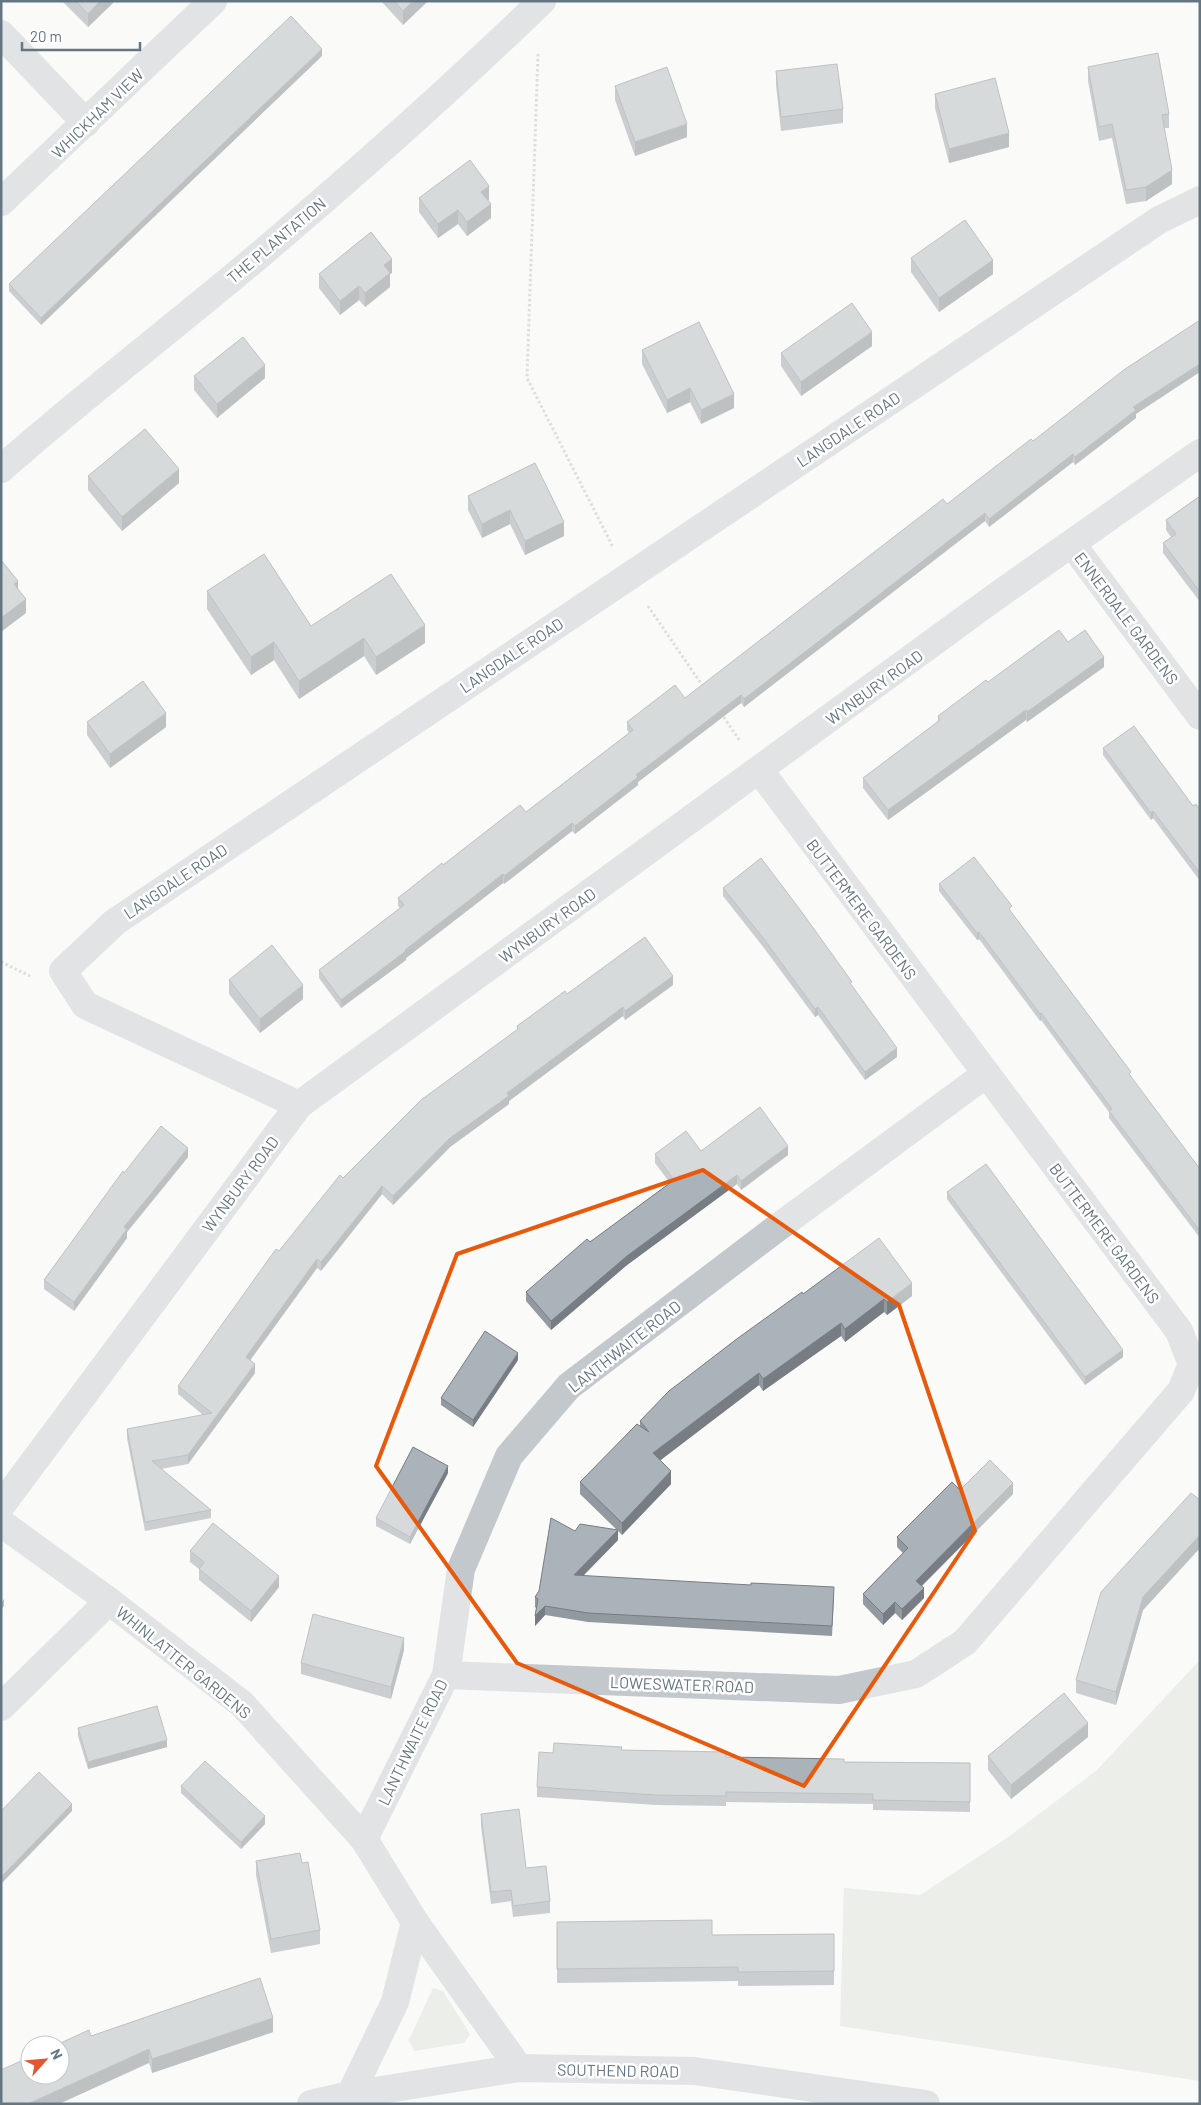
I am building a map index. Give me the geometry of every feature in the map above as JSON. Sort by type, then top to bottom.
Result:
[{"type":"street","name":"WHICKHAM VIEW","points":[[1,202],[213,1]]},
{"type":"street","name":"THE PLANTATION","points":[[1,469],[60,416],[269,247],[479,61],[542,1]]},
{"type":"street","points":[[1,34],[86,123]]},
{"type":"street","name":"LANGDALE ROAD","points":[[299,1105],[85,1004],[63,971],[115,922],[1151,226],[1200,200]]},
{"type":"street","name":"WYNBURY ROAD","points":[[1,1506],[299,1105],[760,771],[990,601],[1200,453]]},
{"type":"street","name":"ENNERDALE GARDENS","points":[[1072,544],[1200,716]]},
{"type":"street","name":"BUTTERMERE GARDENS","points":[[760,771],[1179,1331],[1192,1364],[1181,1391],[965,1642],[916,1674]]},
{"type":"street","name":"LANTHWAITE ROAD","points":[[364,1839],[446,1675],[461,1569],[509,1456],[569,1386],[773,1231],[986,1074]]},
{"type":"street","name":"WHINLATTER GARDENS","points":[[1,1523],[109,1601],[242,1704],[364,1839],[415,1922],[519,2068]]},
{"type":"street","points":[[1,1707],[109,1601]]},
{"type":"street","name":"LOWESWATER ROAD","points":[[446,1675],[839,1690],[916,1674]]},
{"type":"street","points":[[350,2095],[395,2002],[415,1922]]},
{"type":"street","name":"SOUTHEND ROAD","points":[[318,2103],[350,2095],[519,2068],[694,2071],[926,2104]]},
{"type":"path","points":[[538,45],[527,378],[629,577],[705,690]]},
{"type":"path","points":[[716,706],[760,771]]},
{"type":"highlighted area","points":[[703,1170],[899,1305],[975,1531],[804,1786],[517,1663],[376,1466],[457,1254]]},
{"type":"shaded area","points":[[1200,1660],[1200,2081],[840,2026],[844,1888],[920,1895],[1007,1838],[1096,1771]]},
{"type":"shaded area","points":[[433,1988],[443,1991],[470,2034],[464,2043],[414,2051],[409,2040]]},
{"type":"building","points":[[76,1],[100,1],[88,14]]},
{"type":"building","points":[[394,1],[413,1],[403,11]]},
{"type":"building","points":[[291,16],[322,49],[41,318],[9,284]]},
{"type":"building","points":[[1158,53],[1169,114],[1162,115],[1172,170],[1146,187],[1126,190],[1112,124],[1099,127],[1088,67]]},
{"type":"building","points":[[837,64],[843,109],[781,117],[776,71]]},
{"type":"building","points":[[667,67],[687,124],[635,142],[615,86]]},
{"type":"building","points":[[995,78],[1009,133],[949,149],[935,94]]},
{"type":"building","points":[[470,160],[489,186],[481,192],[491,204],[467,222],[458,210],[438,224],[419,198]]},
{"type":"building","points":[[965,220],[993,260],[939,298],[911,258]]},
{"type":"building","points":[[371,232],[392,259],[384,265],[390,273],[365,293],[359,286],[340,301],[319,274]]},
{"type":"building","points":[[852,303],[872,332],[801,382],[781,353]]},
{"type":"building","points":[[1200,320],[1200,364],[1133,407],[1136,410],[1075,457],[1073,454],[989,519],[985,513],[744,699],[741,695],[636,775],[638,777],[575,826],[572,823],[504,876],[503,874],[341,1000],[319,970],[404,905],[398,898],[442,863],[443,865],[520,805],[526,812],[633,730],[627,722],[675,685],[685,698],[943,499],[947,504],[1031,439],[1033,441],[1125,369]]},
{"type":"building","points":[[699,322],[734,394],[701,410],[690,388],[667,400],[642,350]]},
{"type":"building","points":[[243,337],[265,365],[217,404],[194,376]]},
{"type":"building","points":[[145,429],[179,469],[122,517],[88,476]]},
{"type":"building","points":[[535,463],[564,522],[525,541],[510,510],[482,524],[468,496]]},
{"type":"building","points":[[1200,496],[1200,592],[1163,543],[1176,534],[1166,520]]},
{"type":"building","points":[[264,554],[311,626],[391,574],[425,625],[376,657],[364,638],[299,681],[274,642],[251,657],[207,591]]},
{"type":"building","points":[[1,560],[18,581],[14,584],[26,599],[1,618]]},
{"type":"building","points":[[1059,630],[1068,642],[1085,630],[1104,657],[1027,712],[1026,710],[888,810],[863,778],[940,720],[938,716],[986,680],[988,682]]},
{"type":"building","points":[[143,681],[166,713],[110,754],[87,722]]},
{"type":"building","points":[[1134,726],[1193,806],[1196,804],[1200,810],[1200,873],[1153,811],[1151,813],[1103,748]]},
{"type":"building","points":[[974,857],[1012,906],[1009,909],[1131,1072],[1129,1074],[1200,1169],[1200,1231],[1109,1111],[1112,1109],[1041,1013],[979,932],[977,933],[939,884]]},
{"type":"building","points":[[761,858],[852,982],[850,983],[897,1048],[865,1072],[818,1007],[815,1009],[764,939],[723,888]]},
{"type":"building","points":[[645,937],[673,976],[625,1011],[623,1007],[507,1093],[509,1096],[450,1138],[393,1196],[382,1186],[321,1262],[317,1259],[246,1357],[255,1364],[188,1455],[152,1461],[211,1510],[145,1522],[127,1429],[212,1413],[178,1386],[276,1249],[279,1251],[340,1175],[343,1178],[421,1100],[518,1029],[517,1026],[565,991],[567,994]]},
{"type":"building","points":[[272,945],[303,985],[260,1019],[229,980]]},
{"type":"building","points":[[760,1107],[788,1146],[741,1181],[737,1175],[627,1256],[551,1321],[526,1292],[587,1239],[590,1242],[674,1180],[655,1154],[686,1131],[701,1151]]},
{"type":"building","points":[[161,1126],[188,1148],[124,1227],[127,1229],[74,1302],[44,1280],[123,1171],[124,1173]]},
{"type":"building","points":[[986,1164],[1123,1350],[1085,1377],[947,1192]]},
{"type":"building","points":[[879,1238],[912,1283],[887,1302],[884,1299],[845,1329],[841,1323],[763,1379],[759,1373],[653,1453],[671,1471],[622,1523],[580,1482],[637,1424],[649,1432],[640,1421],[669,1391],[738,1338],[802,1292],[803,1294]]},
{"type":"building","points":[[485,1331],[518,1353],[473,1420],[441,1398]]},
{"type":"building","points":[[413,1447],[448,1466],[410,1537],[376,1518]]},
{"type":"building","points":[[990,1460],[1013,1483],[916,1581],[924,1588],[902,1609],[895,1602],[883,1614],[863,1594],[908,1548],[897,1537],[952,1482],[960,1490]]},
{"type":"building","points":[[1191,1493],[1200,1500],[1200,1535],[1143,1597],[1116,1692],[1076,1680],[1101,1592]]},
{"type":"building","points":[[551,1518],[575,1531],[580,1524],[618,1530],[574,1575],[751,1585],[751,1583],[834,1587],[832,1626],[588,1613],[545,1606],[535,1616],[538,1599],[535,1597],[539,1591]]},
{"type":"building","points":[[213,1523],[279,1576],[251,1611],[199,1569],[204,1562],[190,1551]]},
{"type":"building","points":[[313,1614],[404,1638],[391,1687],[301,1663]]},
{"type":"building","points":[[1064,1693],[1088,1723],[1011,1785],[988,1756]]},
{"type":"building","points":[[157,1706],[167,1740],[88,1762],[78,1728]]},
{"type":"building","points":[[554,1743],[622,1747],[621,1750],[726,1752],[726,1757],[844,1759],[844,1762],[970,1763],[970,1802],[873,1800],[873,1794],[726,1792],[726,1796],[656,1795],[537,1787],[539,1752],[553,1753]]},
{"type":"building","points":[[205,1761],[265,1816],[241,1842],[181,1786]]},
{"type":"building","points":[[39,1772],[72,1804],[1,1877],[1,1811]]},
{"type":"building","points":[[519,1809],[526,1868],[546,1866],[550,1901],[513,1906],[511,1890],[491,1892],[481,1814]]},
{"type":"building","points":[[300,1853],[302,1863],[308,1862],[320,1930],[271,1939],[256,1861]]},
{"type":"building","points":[[712,1920],[712,1935],[834,1934],[834,1971],[738,1972],[738,1967],[557,1969],[557,1922]]},
{"type":"building","points":[[260,1978],[273,2018],[152,2059],[149,2049],[70,2085],[70,2039],[89,2030],[91,2036]]},
{"type":"building","points":[[20,2061],[20,2085],[70,2085],[28,2104],[1,2104],[1,2070]]}]
